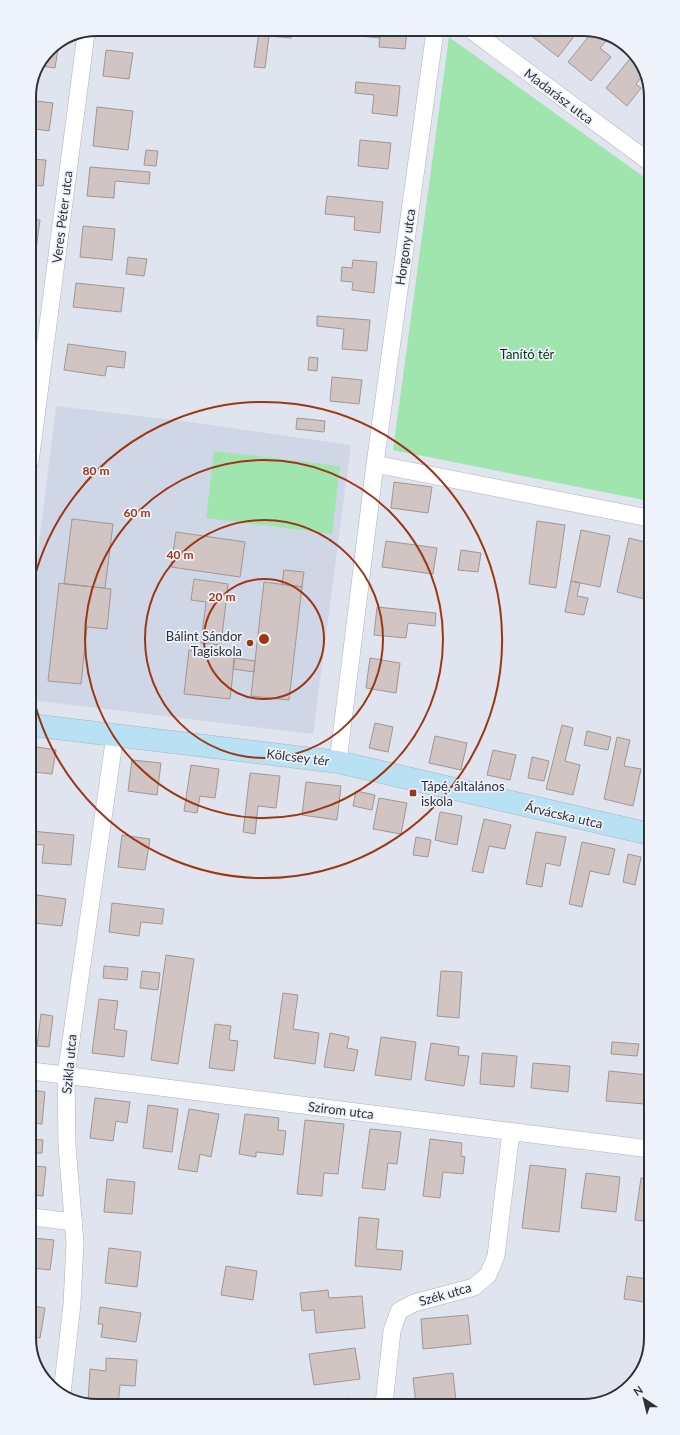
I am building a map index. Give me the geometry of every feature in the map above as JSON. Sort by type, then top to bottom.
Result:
[{"type":"street","name":"Horgony utca","points":[[375,464],[434,36]]},
{"type":"street","name":"Madarász utca","points":[[479,36],[644,158]]},
{"type":"street","name":"Veres Péter utca","points":[[36,421],[86,37]]},
{"type":"street","points":[[375,464],[644,517]]},
{"type":"street","name":"Kölcsey tér","points":[[36,726],[338,762],[375,464]]},
{"type":"street","name":"Szikla utca","points":[[59,1385],[72,1304],[75,1243],[67,1146],[66,1075],[115,735]]},
{"type":"street","name":"Árvácska utca","points":[[338,762],[644,833]]},
{"type":"street","name":"Szirom utca","points":[[36,1071],[644,1148]]},
{"type":"street","name":"Szék utca","points":[[385,1399],[392,1331],[399,1311],[414,1303],[474,1287],[488,1275],[496,1256],[511,1132]]},
{"type":"street","points":[[36,1217],[74,1222]]},
{"type":"shaded area","points":[[56,406],[190,422],[351,445],[313,734],[36,701],[36,566]]},
{"type":"green space","name":"Tanító tér","points":[[449,37],[644,177],[644,500],[393,450]]},
{"type":"green space","points":[[214,451],[340,466],[332,534],[206,518]]},
{"type":"building","points":[[258,36],[269,36],[265,68],[254,67]]},
{"type":"building","points":[[269,36],[291,36],[291,38]]},
{"type":"building","points":[[360,36],[380,36],[380,38]]},
{"type":"building","points":[[380,36],[406,36],[405,49],[379,47]]},
{"type":"building","points":[[534,36],[574,36],[558,57],[533,37]]},
{"type":"building","points":[[589,36],[607,41],[600,48],[611,57],[591,81],[568,62]]},
{"type":"building","points":[[106,50],[133,53],[129,79],[103,76]]},
{"type":"building","points":[[58,51],[55,68],[44,66]]},
{"type":"building","points":[[630,59],[636,66],[641,77],[636,84],[641,88],[627,106],[606,88]]},
{"type":"building","points":[[356,82],[400,86],[397,116],[372,113],[374,95],[355,93]]},
{"type":"building","points":[[36,101],[53,103],[49,131],[36,129]]},
{"type":"building","points":[[97,107],[133,111],[128,150],[93,146]]},
{"type":"building","points":[[360,140],[391,143],[388,169],[358,166]]},
{"type":"building","points":[[146,150],[158,151],[156,166],[144,165]]},
{"type":"building","points":[[36,159],[46,160],[43,186],[36,186]]},
{"type":"building","points":[[90,167],[150,172],[149,184],[115,181],[114,198],[87,196]]},
{"type":"building","points":[[327,196],[383,202],[380,233],[354,230],[355,217],[325,214]]},
{"type":"building","points":[[36,220],[40,220],[36,249]]},
{"type":"building","points":[[83,226],[115,229],[112,260],[80,257]]},
{"type":"building","points":[[128,257],[147,259],[144,276],[126,274]]},
{"type":"building","points":[[353,260],[377,262],[374,293],[352,290],[353,282],[341,281],[342,267],[352,268]]},
{"type":"building","points":[[76,283],[124,288],[121,312],[73,307]]},
{"type":"building","points":[[317,316],[370,320],[367,351],[342,349],[344,329],[317,326]]},
{"type":"building","points":[[68,344],[126,352],[124,368],[107,366],[105,376],[64,370]]},
{"type":"building","points":[[309,357],[318,358],[317,371],[308,370]]},
{"type":"building","points":[[332,377],[362,380],[359,404],[330,401]]},
{"type":"building","points":[[297,418],[325,421],[324,432],[296,429]]},
{"type":"building","points":[[394,482],[432,487],[428,513],[391,508]]},
{"type":"building","points":[[72,519],[113,524],[105,588],[64,584]]},
{"type":"building","points":[[537,521],[565,525],[556,588],[529,584]]},
{"type":"building","points":[[581,530],[610,536],[600,587],[571,581]]},
{"type":"building","points":[[176,532],[245,542],[240,577],[171,567]]},
{"type":"building","points":[[629,538],[644,542],[644,599],[617,592]]},
{"type":"building","points":[[386,541],[437,548],[433,574],[382,567]]},
{"type":"building","points":[[461,550],[481,553],[478,572],[458,570]]},
{"type":"building","points":[[284,570],[304,572],[302,587],[282,584]]},
{"type":"building","points":[[194,579],[228,584],[221,645],[201,643],[206,602],[191,600]]},
{"type":"building","points":[[571,581],[580,583],[577,596],[588,598],[584,615],[565,612]]},
{"type":"building","points":[[264,582],[302,587],[289,700],[251,696]]},
{"type":"building","points":[[59,583],[111,589],[107,629],[87,627],[81,684],[48,681]]},
{"type":"building","points":[[377,607],[436,613],[435,626],[408,623],[406,638],[374,635]]},
{"type":"building","points":[[189,650],[235,655],[230,699],[184,694]]},
{"type":"building","points":[[234,658],[255,661],[254,672],[233,669]]},
{"type":"building","points":[[370,658],[400,663],[396,693],[366,688]]},
{"type":"building","points":[[375,723],[393,727],[388,752],[369,748]]},
{"type":"building","points":[[562,725],[573,728],[565,761],[580,765],[573,795],[546,789]]},
{"type":"building","points":[[587,731],[611,737],[608,750],[584,745]]},
{"type":"building","points":[[435,736],[467,743],[461,770],[429,763]]},
{"type":"building","points":[[617,737],[630,740],[624,766],[641,769],[633,806],[604,799]]},
{"type":"building","points":[[36,747],[56,750],[52,774],[36,772]]},
{"type":"building","points":[[493,750],[516,755],[510,780],[487,775]]},
{"type":"building","points":[[532,757],[549,761],[544,781],[528,778]]},
{"type":"building","points":[[132,760],[161,763],[157,795],[128,791]]},
{"type":"building","points":[[191,765],[219,769],[215,798],[200,796],[197,813],[184,811]]},
{"type":"building","points":[[250,773],[280,776],[276,808],[258,806],[255,834],[243,832]]},
{"type":"building","points":[[306,782],[341,786],[337,820],[302,815]]},
{"type":"building","points":[[356,791],[375,795],[372,810],[353,806]]},
{"type":"building","points":[[379,798],[407,803],[401,834],[373,829]]},
{"type":"building","points":[[440,812],[462,816],[457,845],[435,840]]},
{"type":"building","points":[[484,819],[511,825],[505,849],[489,846],[483,873],[472,871]]},
{"type":"building","points":[[36,831],[74,835],[71,865],[42,863],[44,845],[36,844]]},
{"type":"building","points":[[536,832],[566,837],[560,866],[546,863],[542,887],[526,884]]},
{"type":"building","points":[[122,835],[150,839],[145,870],[118,867]]},
{"type":"building","points":[[416,837],[431,840],[428,857],[413,855]]},
{"type":"building","points":[[582,842],[615,849],[609,875],[590,871],[582,907],[569,904]]},
{"type":"building","points":[[628,854],[641,857],[635,885],[623,882]]},
{"type":"building","points":[[37,895],[66,899],[62,926],[36,923]]},
{"type":"building","points":[[112,903],[164,909],[162,924],[141,922],[139,936],[109,932]]},
{"type":"building","points":[[166,955],[194,959],[178,1064],[151,1060]]},
{"type":"building","points":[[104,966],[128,968],[127,980],[103,978]]},
{"type":"building","points":[[142,971],[160,973],[158,990],[140,988]]},
{"type":"building","points":[[441,971],[462,972],[459,1018],[437,1016]]},
{"type":"building","points":[[283,993],[298,995],[293,1029],[319,1033],[315,1064],[274,1058]]},
{"type":"building","points":[[99,999],[118,1001],[114,1029],[127,1031],[124,1057],[92,1053]]},
{"type":"building","points":[[41,1014],[53,1016],[49,1047],[37,1046]]},
{"type":"building","points":[[215,1024],[231,1026],[229,1040],[238,1041],[234,1071],[209,1068]]},
{"type":"building","points":[[330,1033],[349,1037],[347,1048],[358,1050],[354,1071],[324,1067]]},
{"type":"building","points":[[381,1037],[416,1042],[411,1080],[375,1075]]},
{"type":"building","points":[[612,1042],[639,1044],[637,1056],[611,1054]]},
{"type":"building","points":[[431,1043],[459,1047],[458,1055],[469,1056],[464,1086],[425,1080]]},
{"type":"building","points":[[482,1053],[517,1056],[514,1087],[480,1084]]},
{"type":"building","points":[[533,1063],[570,1066],[568,1092],[531,1088]]},
{"type":"building","points":[[609,1071],[644,1075],[644,1104],[606,1101]]},
{"type":"building","points":[[36,1091],[45,1092],[42,1124],[36,1123]]},
{"type":"building","points":[[95,1098],[130,1102],[127,1123],[116,1121],[113,1141],[90,1138]]},
{"type":"building","points":[[148,1105],[178,1109],[172,1152],[143,1148]]},
{"type":"building","points":[[189,1109],[219,1114],[211,1157],[200,1154],[197,1172],[178,1169]]},
{"type":"building","points":[[245,1114],[279,1118],[278,1130],[286,1131],[283,1155],[256,1152],[256,1157],[239,1154]]},
{"type":"building","points":[[305,1120],[344,1124],[338,1174],[324,1173],[322,1196],[297,1194]]},
{"type":"building","points":[[370,1129],[401,1132],[397,1164],[388,1163],[385,1190],[362,1188]]},
{"type":"building","points":[[36,1139],[43,1140],[42,1153],[36,1153]]},
{"type":"building","points":[[430,1139],[462,1143],[461,1156],[465,1157],[463,1174],[443,1172],[440,1198],[423,1196]]},
{"type":"building","points":[[530,1165],[566,1169],[559,1232],[522,1228]]},
{"type":"building","points":[[36,1166],[46,1167],[43,1196],[36,1195]]},
{"type":"building","points":[[586,1173],[620,1177],[616,1212],[581,1208]]},
{"type":"building","points":[[641,1178],[644,1178],[644,1221],[635,1220]]},
{"type":"building","points":[[107,1179],[135,1182],[132,1214],[104,1212]]},
{"type":"building","points":[[359,1217],[379,1219],[376,1249],[403,1251],[401,1270],[355,1266]]},
{"type":"building","points":[[36,1238],[54,1240],[50,1270],[36,1268]]},
{"type":"building","points":[[109,1248],[141,1252],[137,1287],[105,1283]]},
{"type":"building","points":[[226,1266],[257,1271],[253,1300],[221,1295]]},
{"type":"building","points":[[627,1276],[644,1279],[644,1302],[624,1299]]},
{"type":"building","points":[[328,1290],[329,1298],[362,1296],[365,1328],[316,1333],[314,1310],[302,1311],[300,1293]]},
{"type":"building","points":[[36,1306],[45,1308],[40,1338],[36,1337]]},
{"type":"building","points":[[100,1307],[141,1313],[136,1342],[101,1337],[103,1324],[98,1324]]},
{"type":"building","points":[[468,1315],[471,1344],[423,1349],[421,1319]]},
{"type":"building","points":[[355,1348],[360,1379],[314,1385],[309,1354]]},
{"type":"building","points":[[106,1358],[137,1360],[135,1386],[120,1385],[119,1399],[88,1398],[90,1369],[106,1371]]},
{"type":"building","points":[[453,1373],[456,1399],[415,1399],[413,1378]]},
{"type":"place","name":"Bálint Sándor Tagiskola","points":[[250,643]]},
{"type":"place","name":"Tápé, általános iskola","points":[[413,793]]}]
